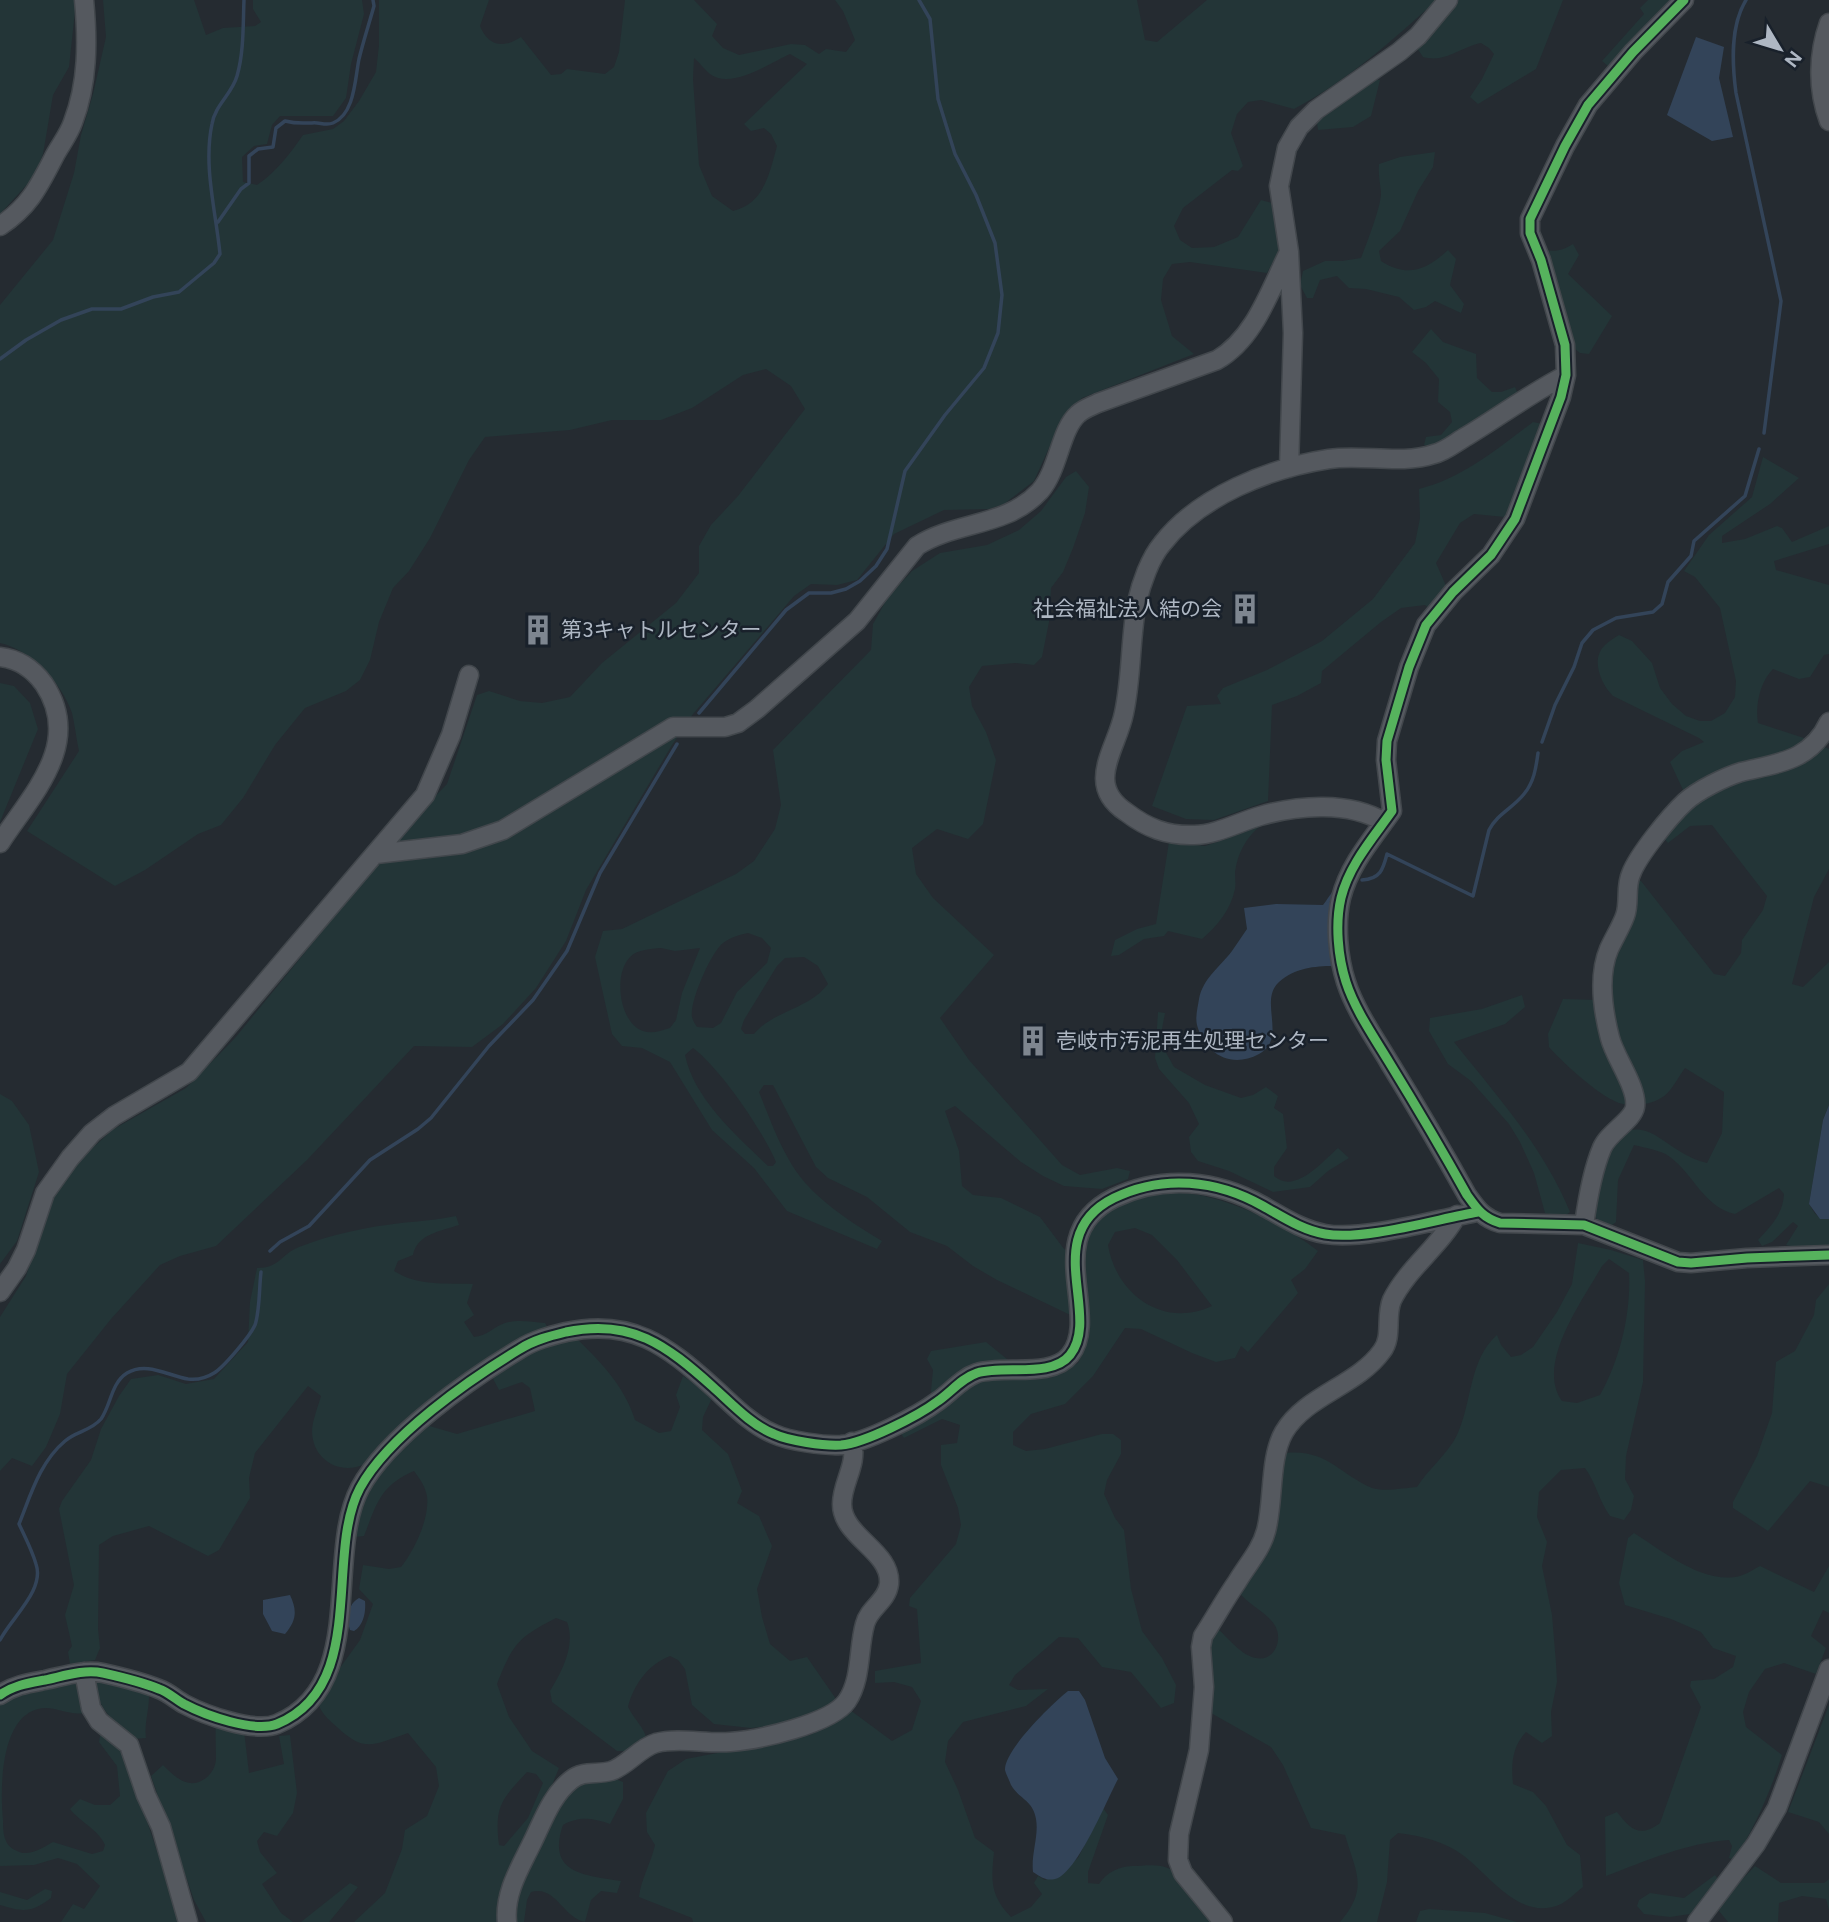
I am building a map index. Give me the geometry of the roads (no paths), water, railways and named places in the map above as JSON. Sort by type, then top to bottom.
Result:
[{"type":"street","points":[[0,226],[28,204],[73,123],[86,72],[84,0]]},
{"type":"street","points":[[1289,468],[1293,333],[1290,253],[1279,186],[1287,148],[1300,127],[1338,93],[1418,36],[1448,0]]},
{"type":"street","points":[[1684,0],[1633,52],[1588,105],[1530,219],[1530,233],[1541,260],[1565,345],[1566,375],[1561,397],[1515,519],[1491,555],[1426,625],[1409,667],[1387,741],[1392,811],[1347,879],[1338,916],[1341,965],[1347,985],[1364,1019],[1478,1212],[1488,1220],[1500,1223],[1584,1225],[1678,1262],[1829,1255]]},
{"type":"street","points":[[1829,23],[1821,52],[1820,85],[1829,121]]},
{"type":"street","points":[[376,854],[462,844],[503,830],[673,727],[725,727],[738,723],[857,621],[917,547],[930,538],[1004,517],[1030,501],[1053,471],[1072,423],[1079,413],[1098,403],[1217,360],[1230,352],[1254,323],[1290,253]]},
{"type":"street","points":[[1384,822],[1360,811],[1318,808],[1262,815],[1198,836],[1176,835],[1151,829],[1122,810],[1105,788],[1103,775],[1120,732],[1138,599],[1160,545],[1195,512],[1216,498],[1289,468],[1335,458],[1414,458],[1433,455],[1566,375]]},
{"type":"street","points":[[0,657],[22,662],[41,680],[53,701],[58,726],[53,760],[45,779],[0,843]]},
{"type":"street","points":[[0,1292],[26,1250],[45,1193],[70,1158],[92,1133],[114,1116],[189,1072],[425,795],[451,735],[469,676]]},
{"type":"street","points":[[1584,1225],[1601,1148],[1608,1137],[1633,1113],[1635,1105],[1634,1094],[1610,1038],[1602,972],[1608,951],[1627,913],[1630,874],[1657,834],[1683,803],[1696,793],[1739,773],[1778,764],[1807,751],[1816,744],[1829,722]]},
{"type":"street","points":[[0,1695],[18,1685],[84,1672],[97,1672],[164,1690],[192,1707],[254,1727],[270,1727],[297,1711],[320,1685],[333,1659],[348,1526],[358,1492],[368,1476],[408,1432],[478,1376],[526,1345],[559,1334],[601,1326],[636,1335],[662,1346],[680,1358],[737,1409],[774,1435],[842,1445],[890,1427],[931,1406],[977,1373],[1049,1368],[1070,1356],[1080,1326],[1074,1259],[1080,1237],[1085,1223],[1115,1198],[1170,1182],[1224,1187],[1298,1225],[1322,1234],[1338,1235],[1380,1231],[1478,1212]]},
{"type":"street","points":[[1223,1922],[1183,1873],[1178,1860],[1180,1834],[1199,1750],[1204,1687],[1201,1647],[1203,1636],[1265,1535],[1276,1460],[1286,1428],[1310,1405],[1353,1377],[1382,1351],[1386,1342],[1388,1311],[1394,1297],[1449,1230],[1457,1215]]},
{"type":"street","points":[[507,1922],[506,1912],[512,1885],[555,1796],[576,1776],[617,1768],[655,1744],[730,1742],[816,1723],[837,1713],[846,1702],[855,1681],[865,1622],[887,1591],[889,1581],[885,1566],[849,1524],[842,1505],[855,1453],[852,1443]]},
{"type":"street","points":[[1706,1918],[1777,1808],[1829,1669]]},
{"type":"street","points":[[84,1672],[91,1707],[99,1721],[129,1745],[146,1795],[161,1827],[188,1922]]},
{"type":"water","points":[[1696,37],[1724,47],[1719,78],[1733,137],[1712,141],[1667,115]]},
{"type":"water","points":[[1326,901],[1332,902],[1334,966],[1305,969],[1279,982],[1271,999],[1271,1039],[1259,1054],[1239,1060],[1220,1056],[1213,1051],[1206,1044],[1197,1025],[1199,999],[1208,979],[1247,929],[1244,908],[1276,904],[1323,905]]},
{"type":"water","points":[[1829,1105],[1829,1219],[1820,1219],[1809,1204],[1823,1120]]},
{"type":"water","points":[[290,1595],[295,1610],[292,1624],[285,1634],[272,1631],[263,1614],[263,1600]]},
{"type":"water","points":[[359,1598],[365,1601],[365,1613],[362,1622],[354,1631],[350,1630],[348,1616],[352,1604]]},
{"type":"water","points":[[1068,1691],[1079,1691],[1085,1700],[1105,1758],[1118,1779],[1075,1862],[1058,1878],[1048,1879],[1033,1872],[1036,1819],[1029,1804],[1011,1785],[1005,1770],[1012,1751],[1021,1739]]},
{"type":"waterway","points":[[0,359],[61,320],[92,309],[121,309],[153,297],[179,292],[214,263],[220,254],[210,173],[210,140],[214,117],[235,82],[239,67],[244,0]]},
{"type":"waterway","points":[[218,222],[241,189],[249,183],[249,156],[258,149],[273,147],[276,128],[285,121],[330,124],[346,112],[353,95],[359,59],[374,6],[373,0]]},
{"type":"waterway","points":[[699,713],[786,610],[809,593],[831,593],[846,589],[860,581],[876,566],[887,549],[905,471],[945,415],[984,368],[998,333],[1002,295],[995,243],[976,195],[955,154],[938,99],[930,19],[919,0]]},
{"type":"waterway","points":[[1746,0],[1735,33],[1733,57],[1736,93],[1781,301],[1764,433]]},
{"type":"waterway","points":[[1542,742],[1582,643],[1593,630],[1616,618],[1653,612],[1662,604],[1668,582],[1691,556],[1694,541],[1745,496],[1759,449]]},
{"type":"waterway","points":[[270,1251],[280,1242],[309,1226],[370,1160],[431,1118],[489,1046],[533,1000],[567,951],[600,873],[677,744]]},
{"type":"waterway","points":[[1362,880],[1373,878],[1380,873],[1387,854],[1473,896],[1489,830],[1530,785],[1538,753]]},
{"type":"waterway","points":[[1328,901],[1335,891]]},
{"type":"waterway","points":[[0,1640],[36,1584],[36,1564],[19,1524],[37,1479],[56,1449],[101,1419],[114,1388],[127,1373],[142,1368],[194,1379],[208,1376],[218,1370],[255,1325],[261,1272]]},
{"type":"place","name":"社会福祉法人結の会","points":[[1245,609]]},
{"type":"place","name":"第3キャトルセンター","points":[[538,630]]},
{"type":"place","name":"壱岐市汚泥再生処理センター","points":[[1033,1041]]}]
